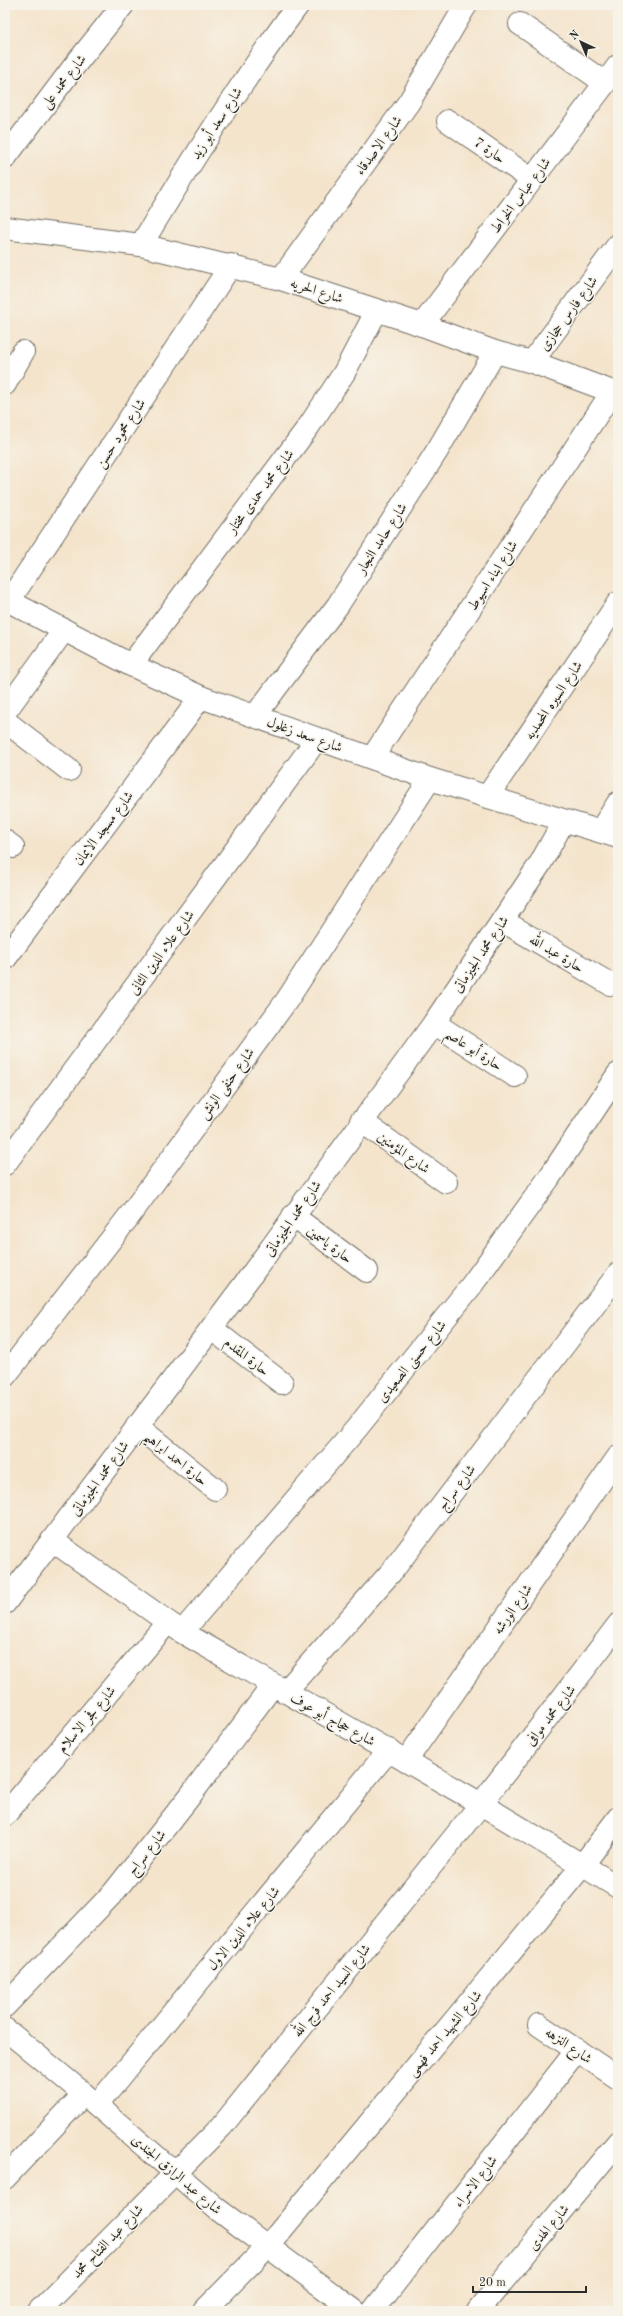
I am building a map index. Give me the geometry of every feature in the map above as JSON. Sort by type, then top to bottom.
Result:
[{"type":"street","name":"شارع محمد على","points":[[5,158],[74,65],[123,5]]},
{"type":"street","name":"شارع سعد أبو زيد","points":[[140,245],[237,91],[298,5]]},
{"type":"street","name":"شارع الاصدقاء","points":[[281,279],[409,102],[466,5]]},
{"type":"street","points":[[520,24],[612,75]]},
{"type":"street","name":"شارع عباس الخراط","points":[[422,325],[612,75]]},
{"type":"street","name":"حارة 7","points":[[448,121],[532,179]]},
{"type":"street","name":"شارع الحريه","points":[[5,228],[140,245],[231,265],[281,279],[377,310],[495,352],[532,362],[615,393]]},
{"type":"street","name":"شارع فارس حجازى","points":[[532,362],[618,245]]},
{"type":"street","name":"شارع محمود حسن","points":[[7,600],[231,265]]},
{"type":"street","name":"شارع محمد حمدى مختار","points":[[131,665],[309,426],[344,374],[377,310]]},
{"type":"street","points":[[5,384],[23,352]]},
{"type":"street","name":"شارع حامد النجار","points":[[255,716],[338,605],[438,452],[495,352]]},
{"type":"street","name":"شارع ابناء اسيوط","points":[[372,758],[615,393]]},
{"type":"street","name":"شارع سعد زغلول","points":[[7,600],[131,665],[201,697],[430,779],[563,822],[609,834]]},
{"type":"street","name":"شارع السيره المحمديه","points":[[488,797],[618,603]]},
{"type":"street","points":[[5,712],[64,630]]},
{"type":"street","name":"شارع مسجد الايمان","points":[[5,959],[201,697]]},
{"type":"street","points":[[5,721],[69,770]]},
{"type":"street","name":"شارع علاء الدين الثانى","points":[[5,1164],[317,739]]},
{"type":"street","name":"شارع حنفى الونش","points":[[5,1376],[130,1214],[287,1000],[430,779]]},
{"type":"street","points":[[609,834],[618,803]]},
{"type":"street","name":"شارع محمد الجيزماتى","points":[[5,1603],[212,1328],[361,1121],[434,1023],[540,864],[563,822]]},
{"type":"street","name":"حارة عبد الله","points":[[503,921],[610,984]]},
{"type":"street","name":"حارة أبو عاصم","points":[[434,1023],[515,1076]]},
{"type":"street","name":"شارع حسنى الصعيدى","points":[[175,1628],[357,1428],[471,1286],[549,1178],[618,1074]]},
{"type":"street","name":"شارع المؤمنين","points":[[361,1121],[446,1182]]},
{"type":"street","name":"حارة ياسمين","points":[[293,1216],[367,1271]]},
{"type":"street","name":"شارع سراج","points":[[5,2006],[114,1892],[190,1796],[279,1689],[393,1570],[618,1274]]},
{"type":"street","name":"حارة المقدم","points":[[212,1328],[282,1383]]},
{"type":"street","name":"حارة احمد ابراهيم","points":[[137,1426],[215,1489]]},
{"type":"street","name":"شارع الورشه","points":[[398,1756],[618,1457]]},
{"type":"street","name":"شارع حجاج أبو عوف","points":[[53,1541],[175,1628],[481,1804],[618,1887]]},
{"type":"street","name":"شارع محمد موافى","points":[[481,1804],[618,1625]]},
{"type":"street","name":"شارع فجر الاسلام","points":[[5,1815],[175,1628]]},
{"type":"street","name":"شارع علاء الدين الاول","points":[[5,2178],[91,2099],[398,1756]]},
{"type":"street","name":"شارع السيد احمد فرج الله","points":[[176,2172],[222,2126],[481,1804]]},
{"type":"street","name":"شارع الشهيد احمد فهمى","points":[[204,2311],[268,2246],[582,1866],[618,1818]]},
{"type":"street","name":"شارع النزهه","points":[[539,2025],[618,2078]]},
{"type":"street","name":"شارع عبد الرازق الجندى","points":[[6,2033],[91,2099],[217,2209],[355,2311]]},
{"type":"street","name":"شارع الاسراء","points":[[373,2311],[577,2050]]},
{"type":"street","name":"شارع الهدى","points":[[478,2311],[618,2142]]},
{"type":"street","name":"شارع عبد الفتاح محمد","points":[[39,2311],[176,2172]]}]
